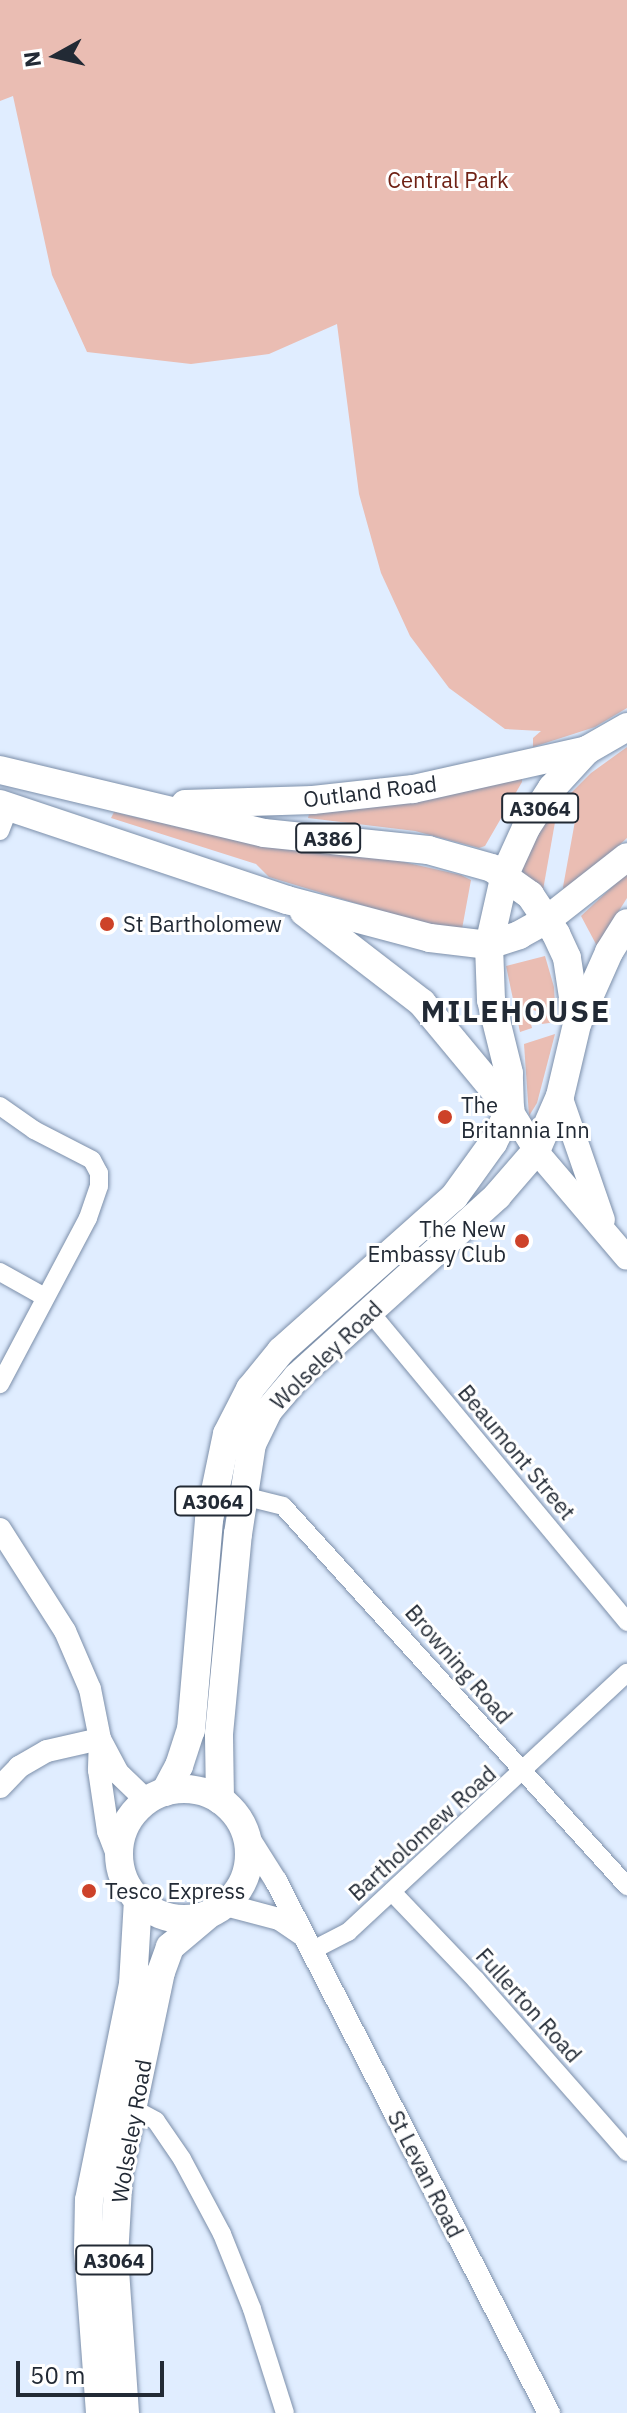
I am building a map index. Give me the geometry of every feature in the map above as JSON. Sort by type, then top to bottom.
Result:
[{"type":"main road","name":"A386","points":[[587,750],[627,727]]},
{"type":"main road","name":"Outland Road","points":[[150,805],[313,800],[413,789],[587,750]]},
{"type":"main road","name":"A3064","points":[[510,1109],[509,1073],[491,1000],[489,945],[494,910],[505,874],[526,828],[552,788],[587,750]]},
{"type":"main road","name":"Outland Road","points":[[0,770],[264,833],[428,850],[505,874],[530,895],[548,919],[567,958],[577,1024]]},
{"type":"main road","points":[[3,814],[287,900],[430,938],[489,945],[519,935],[548,919],[627,857]]},
{"type":"main road","points":[[287,900],[422,1003],[510,1109],[536,1151],[627,1258]]},
{"type":"main road","points":[[577,1024],[609,952],[627,923]]},
{"type":"main road","name":"Wolseley Road","points":[[220,1800],[219,1734],[243,1496],[252,1444],[268,1411],[297,1377],[497,1196],[536,1151],[560,1096],[577,1024]]},
{"type":"main road","points":[[560,1096],[574,1145],[610,1237]]},
{"type":"main road","name":"Wolseley Road","points":[[156,1797],[179,1766],[191,1730],[209,1520],[227,1434],[250,1389],[281,1351],[454,1197],[487,1153],[510,1109]]},
{"type":"main road","points":[[194,1790],[220,1800],[231,1809],[245,1832],[248,1865],[241,1887],[216,1910],[182,1920],[159,1914],[138,1901],[125,1881],[119,1859],[127,1827],[156,1797],[194,1790]]},
{"type":"main road","name":"Wolseley Road","points":[[100,2413],[88,2250],[89,2200],[133,1984],[138,1901]]},
{"type":"main road","name":"Wolseley Road","points":[[125,2413],[114,2257],[119,2171],[170,1947],[216,1910]]},
{"type":"street","points":[[0,1106],[34,1130],[92,1160],[99,1173],[99,1186],[88,1218],[43,1296],[0,1384]]},
{"type":"street","points":[[0,1272],[43,1296]]},
{"type":"street","name":"Beaumont Street","points":[[370,1312],[627,1622]]},
{"type":"street","name":"Browning Road","points":[[243,1496],[283,1506],[627,1886]]},
{"type":"street","points":[[0,1529],[36,1580],[90,1689],[100,1739],[99,1770],[108,1831],[119,1859]]},
{"type":"street","name":"Bartholomew Road","points":[[306,1943],[348,1932],[523,1773],[627,1673]]},
{"type":"street","points":[[100,1739],[118,1773],[156,1797]]},
{"type":"street","points":[[0,1787],[19,1767],[47,1751],[100,1739]]},
{"type":"street","name":"St Levan Road","points":[[245,1832],[276,1881],[549,2413]]},
{"type":"street","name":"Fullerton Road","points":[[392,1892],[476,1980],[627,2152]]},
{"type":"street","points":[[216,1910],[279,1919],[306,1943]]},
{"type":"street","points":[[132,2108],[156,2121],[182,2159],[222,2234],[252,2309],[285,2413]]},
{"type":"green space","name":"Central Park","points":[[0,0],[627,0],[627,708],[595,727],[533,747],[533,738],[541,731],[505,729],[449,688],[410,636],[381,573],[359,494],[337,324],[269,354],[191,364],[87,352],[52,275],[13,96],[0,101]]},
{"type":"green space","points":[[627,747],[627,838],[566,894],[563,887],[577,810],[569,795],[591,773]]},
{"type":"green space","points":[[522,776],[522,782],[485,846],[479,848],[415,831],[308,818],[309,814]]},
{"type":"green space","points":[[550,807],[557,811],[543,890],[517,869]]},
{"type":"green space","points":[[114,812],[209,834],[386,858],[461,875],[471,880],[462,929],[421,923],[269,877],[256,864],[111,818]]},
{"type":"green space","points":[[627,873],[627,898],[597,946],[581,916]]},
{"type":"green space","points":[[545,956],[554,987],[556,1022],[542,1024],[539,1012],[533,1010],[528,1012],[532,1028],[520,1032],[506,966]]},
{"type":"green space","points":[[555,1034],[537,1103],[529,1116],[524,1044]]},
{"type":"place","name":"St Bartholomew","points":[[107,924]]},
{"type":"place","name":"The Britannia Inn","points":[[445,1117]]},
{"type":"place","name":"The New Embassy Club","points":[[522,1241]]},
{"type":"place","name":"Tesco Express","points":[[89,1891]]},
{"type":"district","name":"MILEHOUSE","points":[[516,1011]]}]
